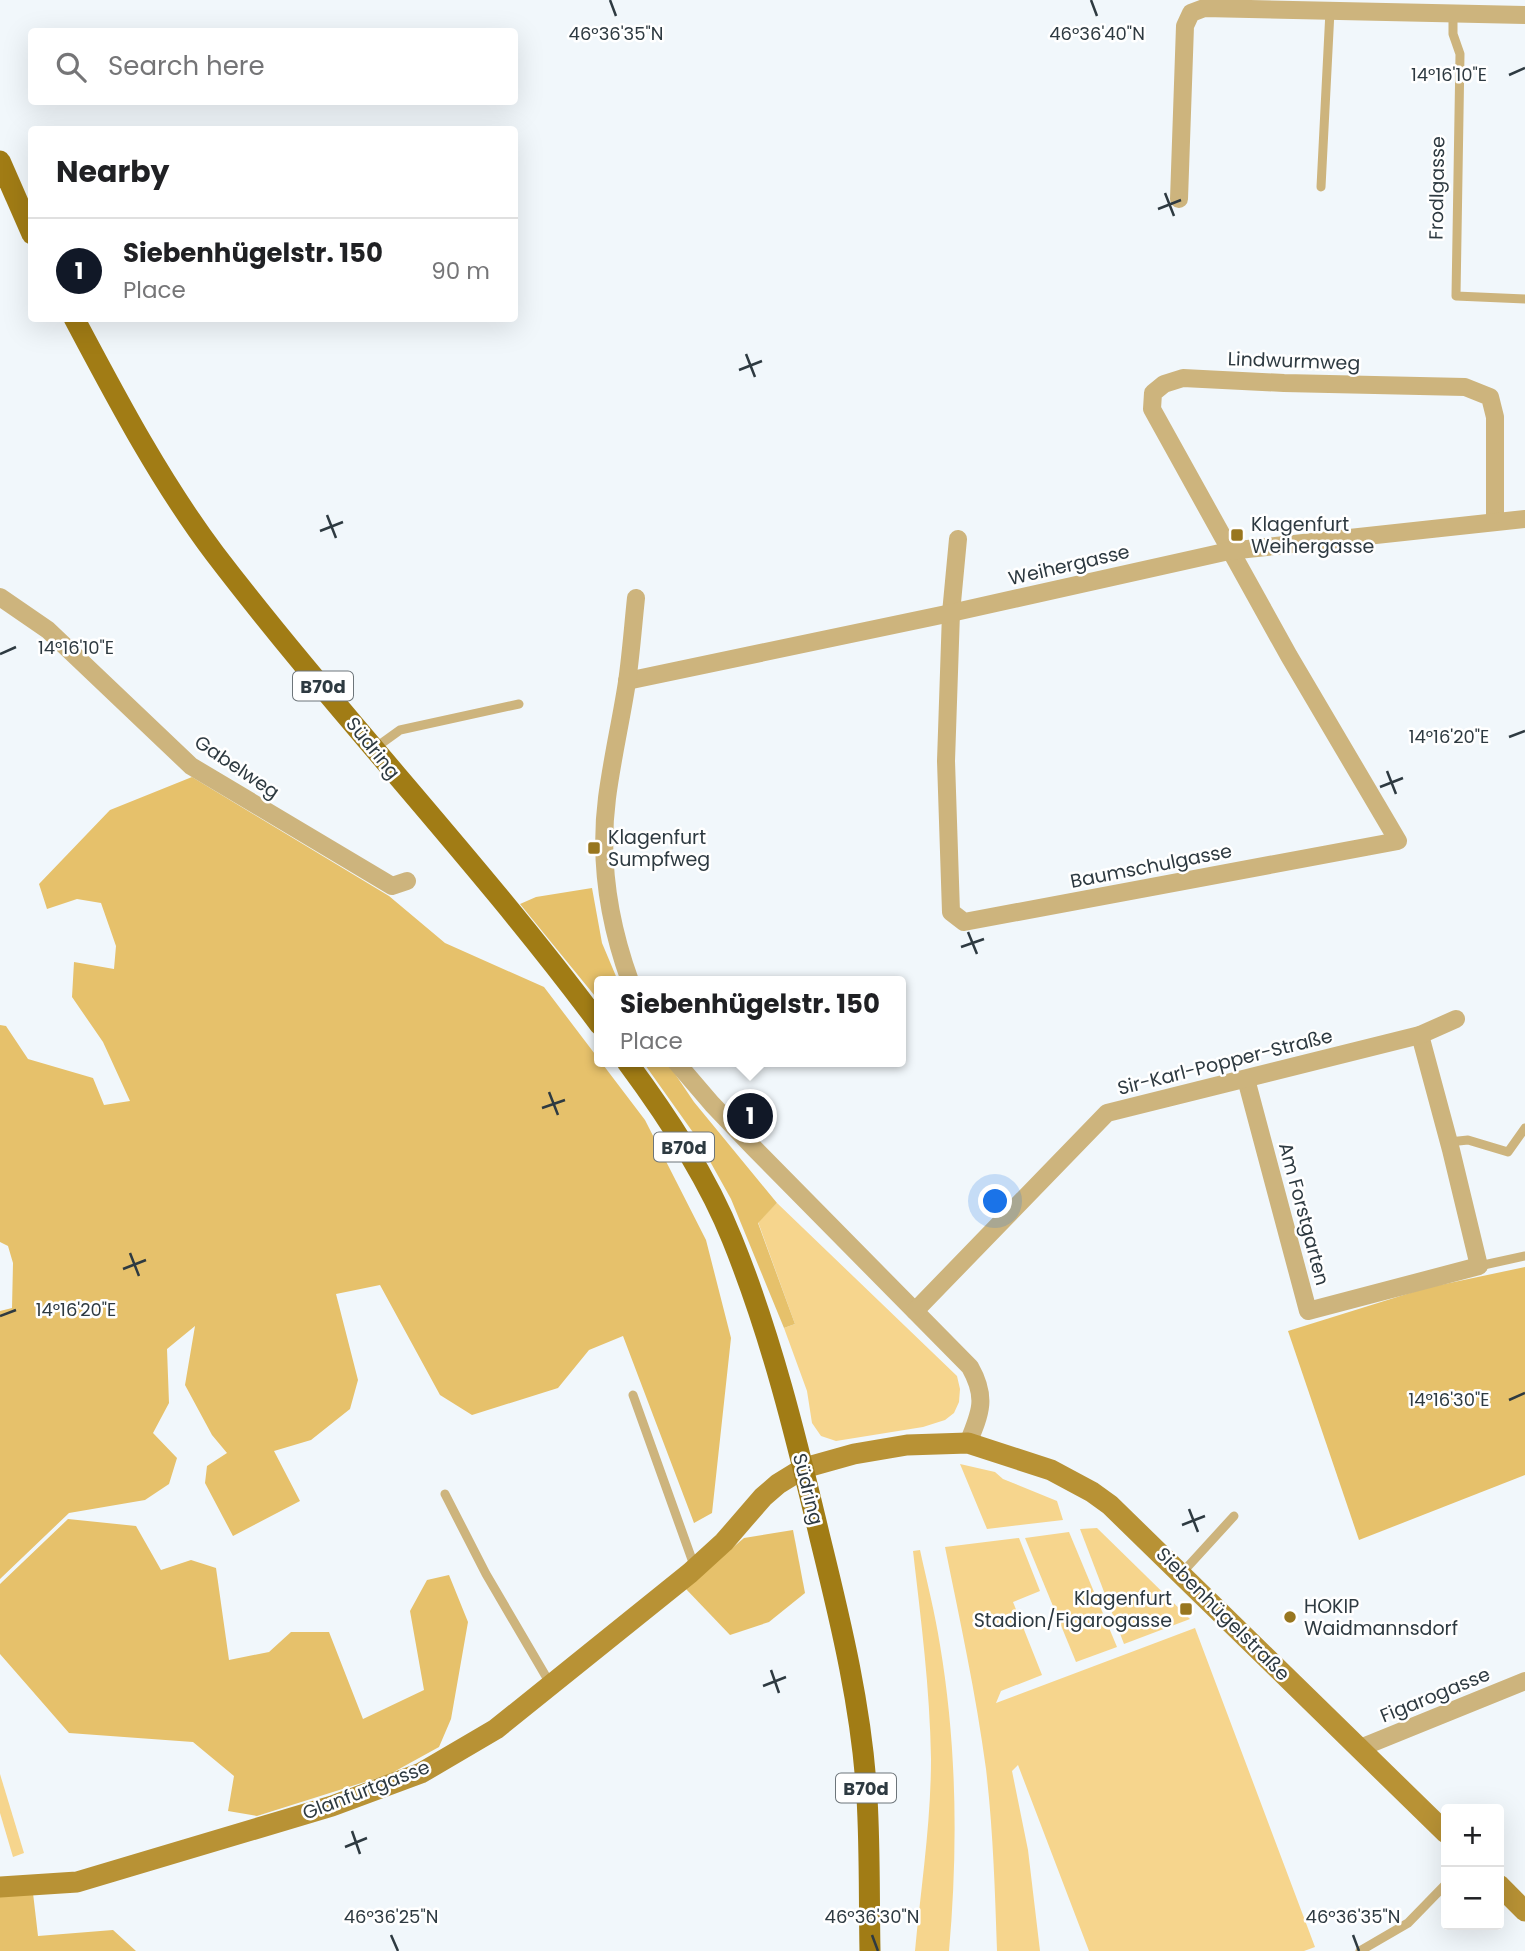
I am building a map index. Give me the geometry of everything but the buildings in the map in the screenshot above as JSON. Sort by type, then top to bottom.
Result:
[{"type":"main road","points":[[0,161],[28,225]]},
{"type":"main road","name":"Südring","points":[[76,322],[127,418],[162,476],[215,553],[511,912],[594,1017]]},
{"type":"main road","name":"Südring","points":[[630,1067],[695,1163],[732,1238],[775,1364],[804,1468],[835,1598],[857,1710],[867,1797],[870,1951]]},
{"type":"street","points":[[1179,199],[1185,26],[1191,13],[1204,8],[1525,15]]},
{"type":"street","name":"Lindwurmweg","points":[[1229,551],[1152,409],[1153,393],[1164,384],[1183,378],[1465,387],[1490,397],[1495,417],[1495,521]]},
{"type":"street","name":"Weihergasse","points":[[627,681],[1229,551],[1525,519]]},
{"type":"street","name":"Baumschulgasse","points":[[958,539],[951,613],[946,761],[951,912],[964,922],[1398,841],[1229,551]]},
{"type":"street","name":"Gabelweg","points":[[0,597],[48,631],[191,766],[393,887],[407,881]]},
{"type":"street","points":[[628,976],[613,929],[606,879],[605,835],[607,799],[627,681],[636,598]]},
{"type":"street","name":"Sir-Karl-Popper-Straße","points":[[915,1311],[1107,1113],[1420,1035],[1456,1019]]},
{"type":"street","points":[[1420,1035],[1479,1266]]},
{"type":"street","points":[[680,1067],[745,1139],[970,1367],[979,1383],[982,1399],[968,1443]]},
{"type":"street","name":"Am Forstgarten","points":[[1246,1079],[1308,1311],[1479,1266]]},
{"type":"street","name":"Siebenhügelstraße","points":[[804,1468],[854,1454],[907,1445],[968,1443],[1051,1470],[1092,1492],[1134,1527],[1441,1828]]},
{"type":"street","name":"Glanfurtgasse","points":[[0,1887],[77,1882],[332,1806],[421,1773],[496,1729],[695,1568],[724,1542],[763,1497],[804,1468]]},
{"type":"street","name":"Figarogasse","points":[[1360,1748],[1525,1681]]},
{"type":"street","points":[[1504,1890],[1525,1911]]},
{"type":"lane","points":[[1321,187],[1330,11]]},
{"type":"lane","name":"Frodlgasse","points":[[1453,13],[1453,34],[1460,54],[1456,296],[1525,299]]},
{"type":"lane","points":[[374,748],[400,730],[519,704]]},
{"type":"lane","points":[[1449,1142],[1468,1140],[1508,1152],[1525,1128]]},
{"type":"lane","name":"Am Forstgarten","points":[[1479,1266],[1525,1256]]},
{"type":"lane","points":[[633,1395],[695,1568]]},
{"type":"lane","points":[[445,1494],[486,1574],[551,1685]]},
{"type":"lane","points":[[1180,1574],[1234,1516]]},
{"type":"lane","points":[[1360,1951],[1408,1923],[1441,1889]]},
{"type":"shaded area","points":[[192,777],[389,896],[445,943],[544,987],[594,1053],[594,1067],[605,1067],[645,1120],[706,1240],[731,1338],[712,1513],[694,1523],[623,1336],[589,1350],[558,1388],[472,1415],[440,1395],[380,1285],[336,1294],[358,1380],[350,1409],[311,1440],[274,1451],[300,1501],[233,1536],[205,1483],[207,1466],[227,1453],[212,1435],[185,1385],[195,1326],[167,1349],[169,1403],[153,1433],[177,1458],[169,1484],[145,1500],[69,1513],[0,1579],[0,1311],[12,1308],[13,1263],[8,1246],[0,1242],[0,1025],[6,1026],[28,1059],[93,1078],[104,1105],[130,1101],[103,1042],[72,997],[74,962],[114,969],[116,946],[101,903],[77,899],[47,909],[39,884],[110,810]]},
{"type":"shaded area","points":[[592,888],[602,943],[616,976],[594,976],[594,995],[520,904],[536,897]]},
{"type":"shaded area","points":[[647,1067],[670,1067],[694,1102],[777,1203],[758,1223],[795,1324],[784,1328],[731,1199],[697,1138]]},
{"type":"shaded area","points":[[777,1203],[957,1376],[959,1402],[954,1413],[945,1420],[923,1427],[836,1441],[821,1436],[812,1423],[807,1391],[784,1328],[795,1324],[758,1222]]},
{"type":"shaded area","points":[[1525,1267],[1525,1475],[1359,1540],[1288,1331],[1426,1288]]},
{"type":"shaded area","points":[[960,1464],[995,1472],[1003,1479],[1057,1501],[1063,1520],[987,1529]]},
{"type":"shaded area","points":[[68,1519],[136,1526],[161,1570],[191,1560],[216,1568],[229,1660],[269,1652],[291,1632],[329,1632],[363,1719],[424,1690],[410,1611],[427,1580],[449,1575],[468,1622],[451,1719],[439,1747],[390,1774],[257,1816],[228,1811],[234,1776],[193,1742],[69,1733],[0,1654],[0,1584]]},
{"type":"shaded area","points":[[1097,1528],[1190,1619],[1124,1644],[1080,1529]]},
{"type":"shaded area","points":[[793,1530],[805,1593],[769,1622],[730,1635],[685,1588],[744,1538]]},
{"type":"shaded area","points":[[1069,1532],[1117,1647],[1076,1662],[1025,1538]]},
{"type":"shaded area","points":[[1019,1538],[1040,1591],[1013,1602],[1042,1675],[1001,1691],[996,1703],[1195,1628],[1315,1947],[1304,1951],[1089,1951],[1018,1765],[1012,1771],[1028,1850],[1040,1951],[997,1951],[986,1769],[973,1685],[945,1547]]},
{"type":"shaded area","points":[[920,1550],[946,1683],[953,1760],[955,1836],[949,1951],[915,1951],[931,1783],[927,1681],[913,1551]]},
{"type":"shaded area","points":[[0,1774],[24,1853],[13,1857],[0,1813]]},
{"type":"shaded area","points":[[33,1893],[38,1936],[113,1930],[136,1951],[0,1951],[0,1894]]},
{"type":"place","name":"Klagenfurt Weihergasse","points":[[1237,535]]},
{"type":"place","name":"Klagenfurt Sumpfweg","points":[[594,848]]},
{"type":"place","name":"Siebenhügelstr. 150","points":[[750,1116]]},
{"type":"place","name":"Klagenfurt Stadion/Figarogasse","points":[[1186,1609]]},
{"type":"place","name":"HOKIP Waidmannsdorf","points":[[1290,1617]]}]
